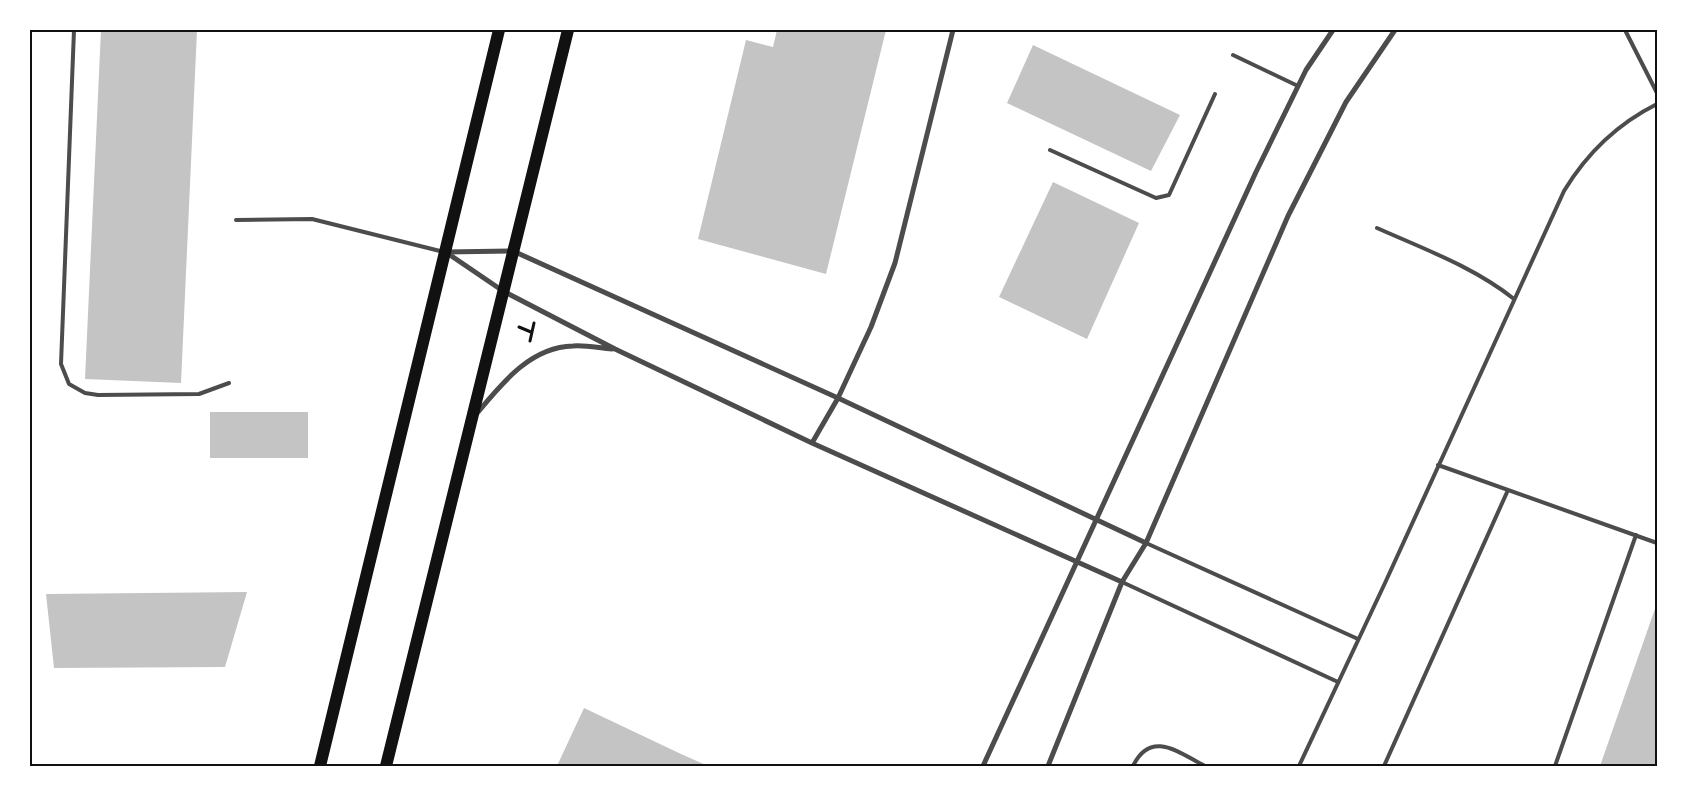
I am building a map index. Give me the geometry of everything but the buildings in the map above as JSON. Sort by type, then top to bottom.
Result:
[{"type":"main road","points":[[320,766],[499,30]]},
{"type":"main road","points":[[386,766],[568,30]]},
{"type":"street","points":[[812,443],[838,398],[871,327],[895,263],[953,30]]},
{"type":"street","points":[[983,766],[1256,172],[1306,70],[1333,30]]},
{"type":"street","points":[[1048,766],[1122,582],[1146,543],[1288,216],[1346,102],[1395,30]]},
{"type":"street","points":[[446,252],[513,252],[838,398],[1146,543]]},
{"type":"street","points":[[446,252],[503,291],[615,349],[812,443],[1122,582]]},
{"type":"street","points":[[471,420],[500,385],[535,356],[557,348],[574,346],[615,349]]},
{"type":"lane","points":[[74,30],[61,364],[69,384],[84,393],[199,394],[229,383]]},
{"type":"lane","points":[[1625,30],[1657,94]]},
{"type":"lane","points":[[1233,55],[1298,86]]},
{"type":"lane","points":[[1050,150],[1156,198],[1169,195],[1215,94]]},
{"type":"lane","points":[[1299,766],[1564,191],[1574,175],[1599,144],[1618,128],[1657,104]]},
{"type":"lane","points":[[236,220],[312,218],[446,252]]},
{"type":"lane","points":[[1378,228],[1464,268],[1493,284],[1514,299]]},
{"type":"lane","points":[[1438,465],[1657,543]]},
{"type":"lane","points":[[1384,766],[1508,490]]},
{"type":"lane","points":[[1555,766],[1636,535]]},
{"type":"lane","points":[[1146,543],[1358,640]]},
{"type":"lane","points":[[1122,582],[1338,682]]},
{"type":"lane","points":[[1134,766],[1143,751],[1159,745],[1168,747],[1205,766]]},
{"type":"path","points":[[530,341],[535,320]]},
{"type":"path","points":[[519,327],[531,332]]}]
